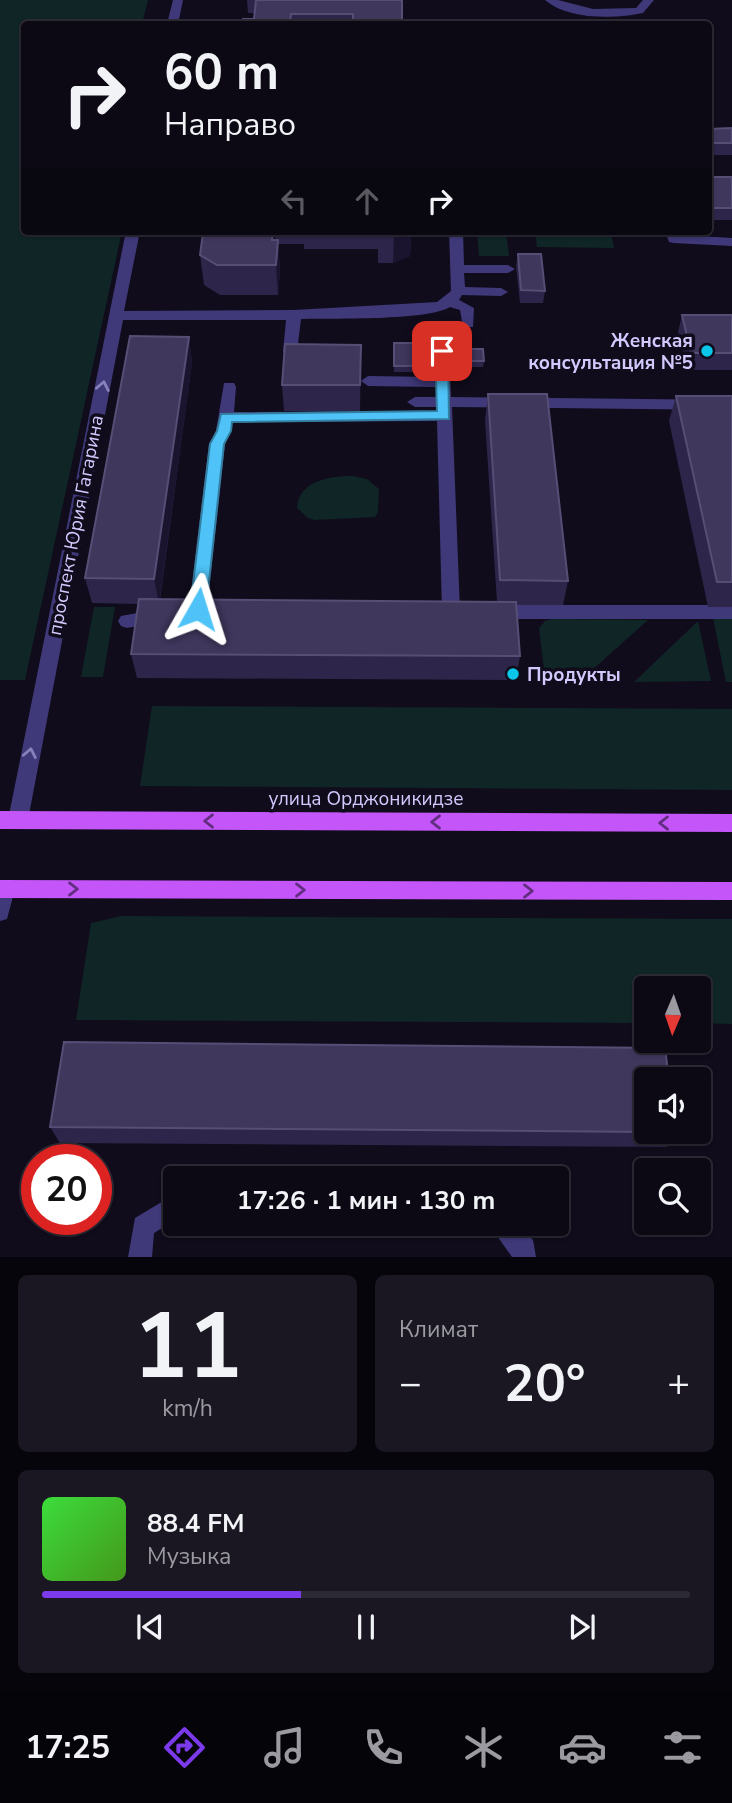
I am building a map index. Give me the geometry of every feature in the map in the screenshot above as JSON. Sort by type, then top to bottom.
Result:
[{"type":"main road","name":"улица Орджоникидзе","points":[[9,820],[732,823]]},
{"type":"main road","points":[[2,889],[732,891]]},
{"type":"street","points":[[174,21],[178,0]]},
{"type":"street","points":[[550,0],[565,8],[588,12],[639,11],[649,0]]},
{"type":"street","name":"проспект Юрия Гагарина","points":[[9,820],[117,316],[131,235]]},
{"type":"street","points":[[453,296],[458,269],[456,235]]},
{"type":"street","points":[[673,235],[674,239],[732,242]]},
{"type":"street","points":[[458,269],[508,270]]},
{"type":"street","points":[[117,316],[293,315],[421,309],[441,306],[453,296],[500,292]]},
{"type":"street","points":[[453,296],[467,308],[468,324]]},
{"type":"street","points":[[290,352],[293,315]]},
{"type":"street","points":[[442,351],[457,611],[732,612]]},
{"type":"street","points":[[368,381],[443,382]]},
{"type":"street","points":[[127,621],[193,610],[217,444],[224,431],[229,387]]},
{"type":"street","points":[[415,402],[444,409]]},
{"type":"street","points":[[226,417],[444,409],[732,405]]},
{"type":"street","points":[[0,912],[2,889]]},
{"type":"street","points":[[140,1257],[143,1226],[163,1214]]},
{"type":"street","points":[[512,1236],[524,1249],[524,1257]]},
{"type":"green space","points":[[0,0],[148,0],[143,21],[21,21],[21,235],[121,235],[25,680],[0,680]]},
{"type":"green space","points":[[477,235],[506,235],[509,256],[479,256]]},
{"type":"green space","points":[[536,235],[612,235],[614,248],[537,247]]},
{"type":"green space","points":[[353,476],[367,479],[379,489],[378,512],[375,517],[315,520],[308,518],[297,508],[304,491],[318,481]]},
{"type":"green space","points":[[94,607],[115,607],[103,677],[81,677]]},
{"type":"green space","points":[[713,618],[732,618],[732,682],[726,682]]},
{"type":"green space","points":[[648,620],[580,681],[550,681],[544,670],[539,628],[545,621]]},
{"type":"green space","points":[[698,621],[711,681],[634,682]]},
{"type":"green space","points":[[152,706],[732,709],[732,790],[140,786]]},
{"type":"green space","points":[[121,916],[732,919],[732,1024],[711,1023],[711,976],[634,976],[634,1023],[76,1020],[91,923]]},
{"type":"building","points":[[256,0],[402,0],[402,21],[353,21],[353,14],[291,14],[290,21],[243,21],[254,19]]},
{"type":"building","points":[[732,128],[732,143],[712,143],[712,129]]},
{"type":"building","points":[[712,177],[732,177],[732,208],[712,208]]},
{"type":"building","points":[[203,235],[273,235],[272,240],[278,240],[276,265],[217,265],[200,255]]},
{"type":"building","points":[[518,254],[541,254],[545,291],[521,290]]},
{"type":"building","points":[[682,315],[732,315],[732,353],[691,353]]},
{"type":"building","points":[[130,336],[189,337],[154,579],[85,578]]},
{"type":"building","points":[[394,343],[426,343],[427,366],[394,366]]},
{"type":"building","points":[[285,344],[361,345],[360,385],[282,385]]},
{"type":"building","points":[[466,349],[483,349],[484,361],[467,361]]},
{"type":"building","points":[[488,394],[547,394],[568,581],[500,580]]},
{"type":"building","points":[[676,396],[732,396],[732,582],[717,582]]},
{"type":"building","points":[[139,599],[516,602],[520,656],[131,654]]},
{"type":"building","points":[[64,1042],[634,1048],[634,1054],[666,1054],[667,1067],[634,1067],[634,1132],[50,1127]]},
{"type":"place","name":"Женская консультация №5","points":[[707,351]]},
{"type":"place","name":"Продукты","points":[[513,674]]},
{"type":"route","points":[[198,609],[217,444],[224,431],[226,417],[444,416],[442,351]]}]
